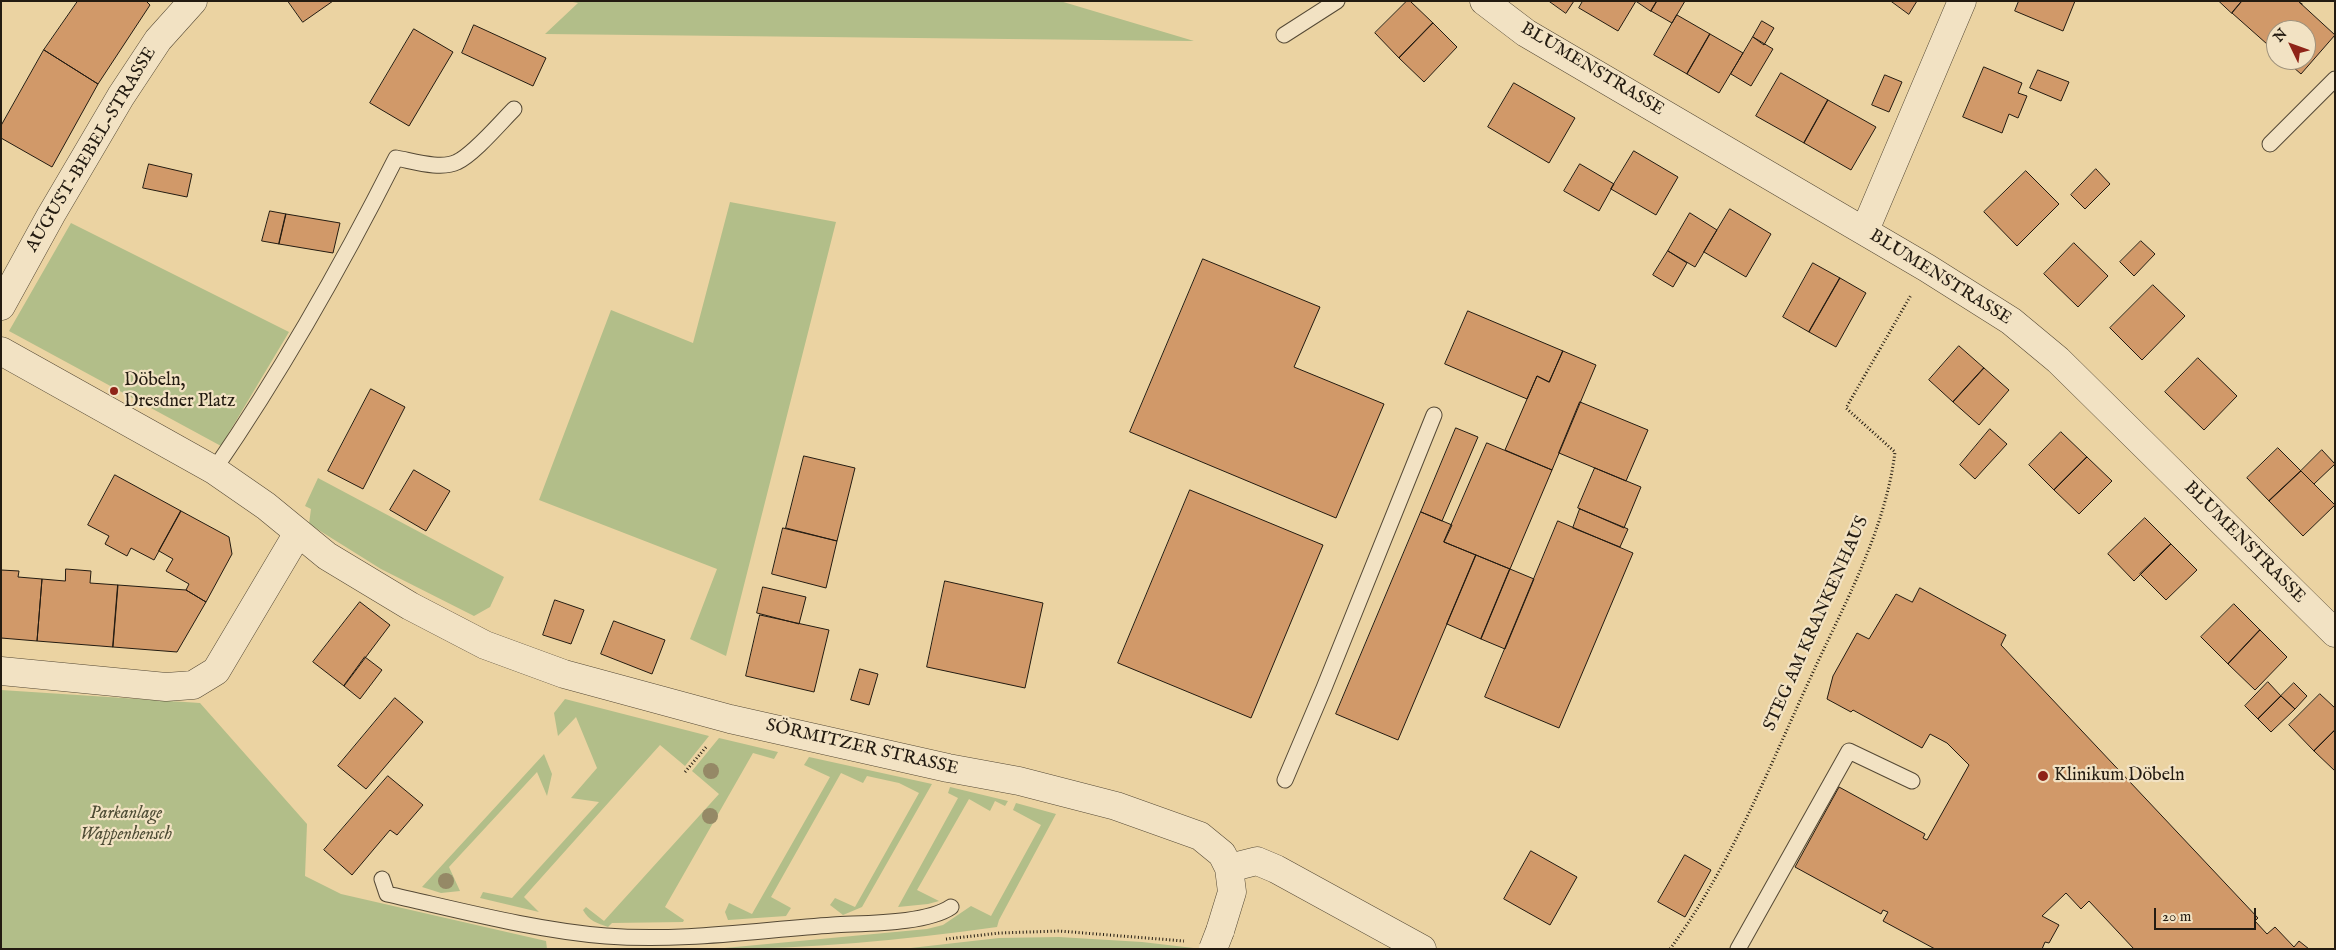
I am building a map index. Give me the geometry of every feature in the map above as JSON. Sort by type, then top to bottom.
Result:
[{"type":"street","name":"AUGUST-BEBEL-STRASSE","points":[[1,306],[51,215],[122,96],[158,40],[193,1]]},
{"type":"street","name":"BLUMENSTRASSE","points":[[1484,1],[1526,32],[1865,230],[2011,321],[2058,360],[2335,633]]},
{"type":"street","points":[[1865,230],[1962,1]]},
{"type":"street","name":"SÖRMITZER STRASSE","points":[[1,351],[214,470],[266,506],[327,556],[410,606],[486,645],[564,674],[730,719],[948,768],[1019,781],[1116,806],[1200,836],[1222,854],[1229,868]]},
{"type":"street","points":[[1,672],[166,687],[193,685],[216,671],[298,533]]},
{"type":"street","points":[[1208,941],[1232,892],[1229,868],[1257,862],[1276,869],[1422,949]]},
{"type":"lane","points":[[1284,35],[1337,1]]},
{"type":"lane","points":[[2270,144],[2335,79]]},
{"type":"lane","points":[[214,470],[244,426],[348,252],[396,158],[441,165],[456,163],[467,155],[514,109]]},
{"type":"lane","points":[[1284,780],[1328,679],[1434,415]]},
{"type":"lane","points":[[1738,949],[1849,751],[1912,781]]},
{"type":"lane","points":[[382,879],[387,894],[550,928],[607,936],[699,936],[866,923],[932,917],[952,907]]},
{"type":"path","name":"STEG AM KRANKENHAUS","points":[[1670,949],[1691,920],[1727,860],[1868,551],[1892,482],[1895,452],[1846,408],[1926,268]]},
{"type":"path","points":[[939,940],[1000,933],[1059,931],[1208,941]]},
{"type":"green space","points":[[568,1],[1060,1],[1194,41],[545,34],[578,3]]},
{"type":"green space","points":[[730,202],[836,222],[726,656],[690,639],[717,569],[539,500],[611,310],[693,343]]},
{"type":"green space","points":[[71,223],[289,332],[221,446],[9,331]]},
{"type":"green space","points":[[318,478],[504,577],[490,607],[474,616],[381,569],[309,524],[311,509],[305,506]]},
{"type":"green space","name":"Parkanlage Wappenhensch","points":[[1,690],[200,703],[307,824],[305,876],[341,894],[546,941],[547,949],[1,949]]},
{"type":"green space","points":[[565,699],[709,736],[685,766],[660,745],[524,897],[539,912],[480,898],[483,892],[512,898],[599,802],[571,798],[597,768],[576,717],[558,736],[554,713]]},
{"type":"green space","points":[[719,738],[778,752],[774,759],[753,753],[665,907],[684,920],[683,922],[612,923],[608,927],[591,919],[583,910],[586,907],[604,921],[719,794],[692,771]]},
{"type":"green space","points":[[544,754],[552,774],[547,796],[537,772],[449,867],[460,891],[441,893],[422,887]]},
{"type":"green space","points":[[809,757],[932,784],[862,907],[843,915],[830,905],[835,898],[855,907],[919,793],[899,783],[867,776],[863,783],[841,773],[771,897],[791,908],[786,916],[728,920],[725,912],[729,903],[752,914],[830,777],[804,765]]},
{"type":"green space","points":[[950,787],[1008,801],[1005,806],[995,801],[990,811],[969,799],[917,890],[939,901],[898,907],[958,798],[948,793]]},
{"type":"green space","points":[[1016,803],[1056,814],[997,927],[856,943],[750,949],[714,949],[927,929],[943,925],[971,906],[991,916],[1041,825],[1013,810]]},
{"type":"green space","points":[[1059,937],[1142,942],[1202,949],[902,949],[999,938]]},
{"type":"building","points":[[78,1],[146,1],[150,5],[98,84],[44,50]]},
{"type":"building","points":[[288,1],[333,1],[303,22]]},
{"type":"building","points":[[1407,1],[1410,1],[1433,23],[1399,58],[1375,33]]},
{"type":"building","points":[[1549,1],[1574,1],[1566,13]]},
{"type":"building","points":[[1583,1],[1636,1],[1618,31],[1579,8]]},
{"type":"building","points":[[1636,1],[1657,1],[1651,11]]},
{"type":"building","points":[[1657,1],[1685,1],[1672,23],[1651,11]]},
{"type":"building","points":[[1891,1],[1917,1],[1909,14]]},
{"type":"building","points":[[2019,1],[2075,1],[2063,31],[2015,11]]},
{"type":"building","points":[[2219,1],[2242,1],[2232,13]]},
{"type":"building","points":[[2242,1],[2298,1],[2335,35],[2316,57],[2316,20],[2266,20],[2266,43],[2232,13]]},
{"type":"building","points":[[1677,15],[1710,34],[1687,74],[1654,55]]},
{"type":"building","points":[[1762,21],[1774,28],[1764,45],[1753,37]]},
{"type":"building","points":[[1433,23],[1457,47],[1424,82],[1399,58]]},
{"type":"building","points":[[474,25],[546,58],[533,86],[462,53]]},
{"type":"building","points":[[414,29],[453,52],[409,126],[370,103]]},
{"type":"building","points":[[1710,34],[1743,53],[1719,93],[1687,74]]},
{"type":"building","points":[[1753,37],[1773,49],[1751,86],[1731,74]]},
{"type":"building","points":[[44,50],[98,84],[52,167],[1,138],[1,126]]},
{"type":"building","points":[[1984,67],[2022,83],[2018,93],[2027,96],[2018,118],[2009,114],[2002,133],[1963,117]]},
{"type":"building","points":[[2038,70],[2069,82],[2061,101],[2030,88]]},
{"type":"building","points":[[2296,70],[2304,70],[2301,74]]},
{"type":"building","points":[[1781,73],[1828,100],[1804,143],[1756,116]]},
{"type":"building","points":[[1885,75],[1902,82],[1889,112],[1872,105]]},
{"type":"building","points":[[1514,83],[1575,118],[1549,163],[1488,127]]},
{"type":"building","points":[[1828,100],[1876,127],[1851,170],[1804,143]]},
{"type":"building","points":[[1634,151],[1678,177],[1656,215],[1611,189]]},
{"type":"building","points":[[149,164],[192,174],[187,197],[143,188]]},
{"type":"building","points":[[1580,164],[1614,184],[1599,211],[1564,191]]},
{"type":"building","points":[[2096,169],[2110,184],[2085,209],[2071,195]]},
{"type":"building","points":[[2026,171],[2059,204],[2017,246],[1984,212]]},
{"type":"building","points":[[1730,209],[1771,234],[1746,277],[1704,252]]},
{"type":"building","points":[[270,211],[286,214],[279,244],[262,241]]},
{"type":"building","points":[[1690,213],[1717,230],[1695,267],[1668,251]]},
{"type":"building","points":[[286,214],[340,223],[333,253],[279,244]]},
{"type":"building","points":[[2141,241],[2155,254],[2134,276],[2120,262]]},
{"type":"building","points":[[2074,243],[2108,276],[2078,307],[2044,274]]},
{"type":"building","points":[[1668,251],[1687,263],[1673,287],[1653,275]]},
{"type":"building","points":[[1203,259],[1320,307],[1294,367],[1384,404],[1336,518],[1130,432]]},
{"type":"building","points":[[1813,263],[1840,278],[1809,332],[1783,317]]},
{"type":"building","points":[[1840,278],[1866,293],[1836,347],[1809,332]]},
{"type":"building","points":[[2153,285],[2185,316],[2142,360],[2110,328]]},
{"type":"building","points":[[1468,311],[1563,351],[1549,382],[1537,376],[1527,399],[1445,364]]},
{"type":"building","points":[[1959,346],[1984,368],[1953,402],[1929,380]]},
{"type":"building","points":[[1563,351],[1596,365],[1552,470],[1505,450],[1537,376],[1549,382]]},
{"type":"building","points":[[2198,358],[2237,396],[2204,430],[2165,392]]},
{"type":"building","points":[[1984,368],[2009,390],[1979,425],[1953,402]]},
{"type":"building","points":[[371,389],[405,407],[363,489],[328,471]]},
{"type":"building","points":[[1580,402],[1648,430],[1626,481],[1559,453]]},
{"type":"building","points":[[1456,428],[1478,437],[1442,521],[1421,512]]},
{"type":"building","points":[[1990,429],[2007,444],[1975,479],[1960,465]]},
{"type":"building","points":[[2061,432],[2087,457],[2054,490],[2029,465]]},
{"type":"building","points":[[1487,443],[1552,470],[1510,569],[1444,542]]},
{"type":"building","points":[[2278,448],[2301,471],[2269,501],[2247,478]]},
{"type":"building","points":[[2322,450],[2335,464],[2314,484],[2301,471]]},
{"type":"building","points":[[804,456],[855,468],[837,541],[786,528]]},
{"type":"building","points":[[2087,457],[2112,481],[2079,514],[2054,490]]},
{"type":"building","points":[[1595,468],[1641,487],[1624,528],[1578,508]]},
{"type":"building","points":[[414,470],[450,491],[426,531],[390,510]]},
{"type":"building","points":[[2301,471],[2335,505],[2303,536],[2269,501]]},
{"type":"building","points":[[115,475],[181,511],[154,560],[131,548],[127,556],[105,544],[109,536],[88,525]]},
{"type":"building","points":[[1190,490],[1323,545],[1251,718],[1118,663]]},
{"type":"building","points":[[1580,509],[1628,529],[1620,547],[1573,528]]},
{"type":"building","points":[[181,511],[229,537],[232,554],[206,602],[186,590],[189,584],[166,571],[173,559],[159,551]]},
{"type":"building","points":[[1421,512],[1452,525],[1444,542],[1476,555],[1398,740],[1336,714]]},
{"type":"building","points":[[2145,518],[2171,544],[2134,581],[2108,554]]},
{"type":"building","points":[[1558,521],[1633,553],[1559,728],[1485,697]]},
{"type":"building","points":[[783,528],[837,541],[826,588],[772,574]]},
{"type":"building","points":[[2171,544],[2197,570],[2166,600],[2140,574]]},
{"type":"building","points":[[1476,555],[1510,569],[1481,639],[1447,624]]},
{"type":"building","points":[[66,569],[91,571],[90,583],[118,585],[113,647],[37,641],[42,579],[65,581]]},
{"type":"building","points":[[1510,569],[1534,579],[1505,649],[1481,639]]},
{"type":"building","points":[[1,570],[19,571],[18,577],[42,579],[37,641],[1,638]]},
{"type":"building","points":[[945,581],[1043,603],[1025,688],[927,667]]},
{"type":"building","points":[[118,585],[186,590],[206,602],[177,652],[113,647]]},
{"type":"building","points":[[763,587],[806,597],[799,624],[757,613]]},
{"type":"building","name":"Klinikum Döbeln","points":[[1920,588],[2006,635],[2001,645],[2258,918],[2255,921],[2267,934],[2275,927],[2294,947],[2299,941],[2309,949],[2134,949],[2089,901],[2081,909],[2066,893],[2042,916],[2059,925],[2049,943],[2045,942],[2042,949],[1935,949],[1883,921],[1888,912],[1883,910],[1881,914],[1795,867],[1839,787],[1925,834],[1923,838],[1927,840],[1969,765],[1947,743],[1930,734],[1922,748],[1853,710],[1851,712],[1827,699],[1833,676],[1857,633],[1869,639],[1896,594],[1912,602]]},
{"type":"building","points":[[555,600],[584,610],[571,644],[543,635]]},
{"type":"building","points":[[360,602],[390,625],[344,686],[313,662]]},
{"type":"building","points":[[2234,604],[2260,630],[2228,664],[2201,637]]},
{"type":"building","points":[[760,615],[829,630],[814,692],[746,676]]},
{"type":"building","points":[[614,621],[665,640],[652,674],[601,654]]},
{"type":"building","points":[[2260,630],[2287,657],[2255,690],[2228,664]]},
{"type":"building","points":[[365,657],[382,670],[360,699],[344,686]]},
{"type":"building","points":[[860,669],[878,674],[869,705],[851,700]]},
{"type":"building","points":[[2268,682],[2281,696],[2258,719],[2245,706]]},
{"type":"building","points":[[2294,683],[2307,696],[2295,709],[2281,696]]},
{"type":"building","points":[[2320,694],[2335,708],[2335,730],[2314,751],[2289,725]]},
{"type":"building","points":[[2281,696],[2295,709],[2271,732],[2258,719]]},
{"type":"building","points":[[395,698],[423,722],[366,789],[338,766]]},
{"type":"building","points":[[2335,730],[2335,771],[2314,751]]},
{"type":"building","points":[[388,776],[423,805],[397,835],[390,830],[352,875],[324,850]]},
{"type":"building","points":[[1531,851],[1577,877],[1550,925],[1504,899]]},
{"type":"building","points":[[1685,855],[1711,870],[1685,917],[1658,902]]},
{"type":"place","name":"Döbeln, Dresdner Platz","points":[[114,391]]},
{"type":"place","name":"Klinikum Döbeln","points":[[2043,776]]}]
